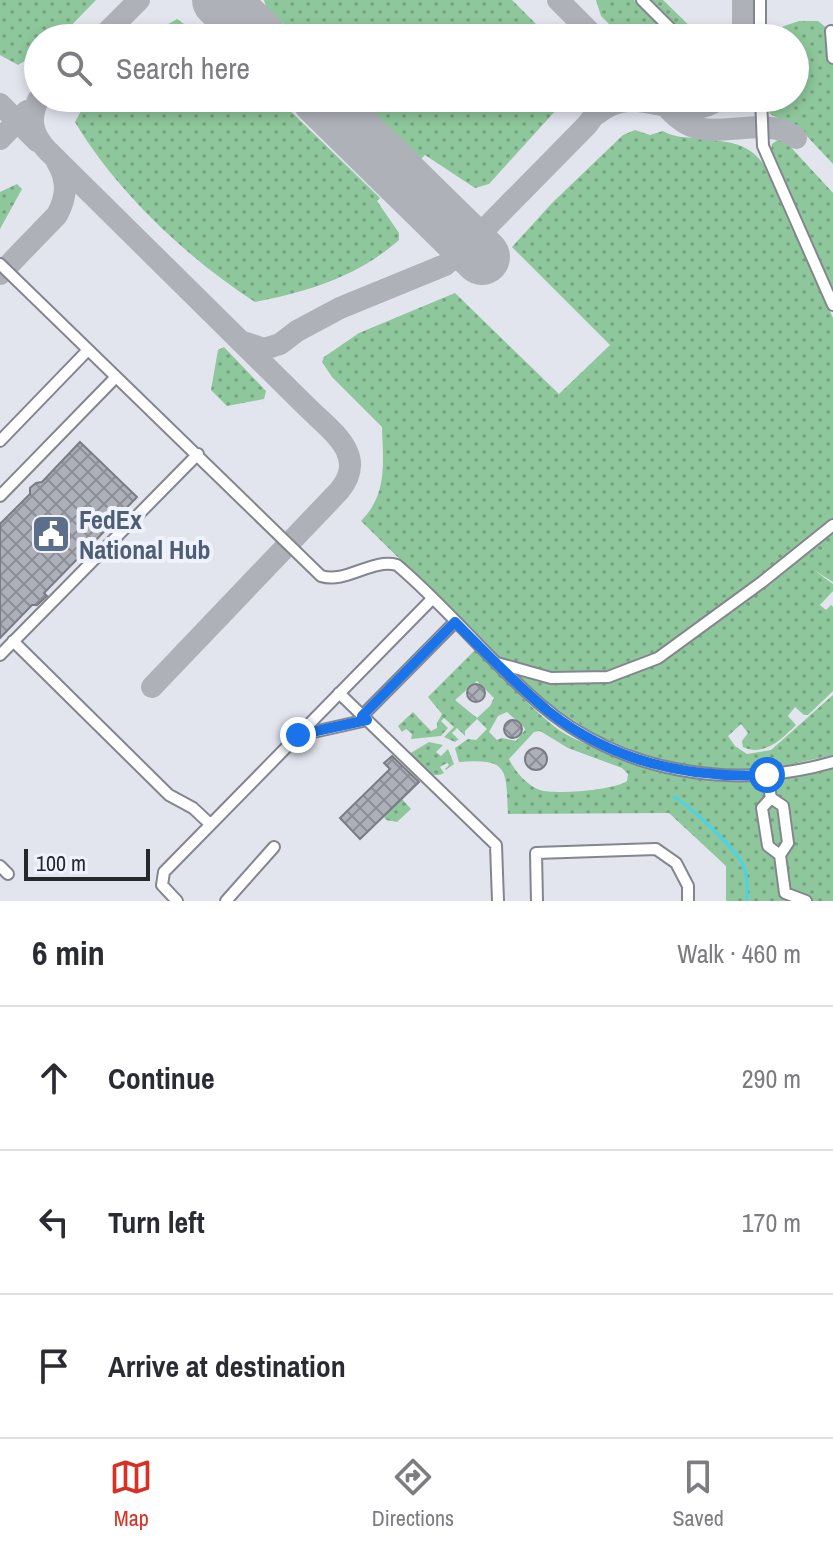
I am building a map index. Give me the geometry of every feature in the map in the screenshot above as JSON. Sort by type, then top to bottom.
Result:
[{"type":"lane","points":[[642,0],[666,24]]},
{"type":"lane","points":[[760,0],[760,24]]},
{"type":"lane","points":[[831,31],[833,58]]},
{"type":"lane","points":[[762,112],[763,146],[833,305]]},
{"type":"lane","points":[[0,264],[321,576],[334,578],[393,564],[551,713],[584,736],[653,764],[695,774],[767,775],[833,762]]},
{"type":"lane","points":[[0,441],[87,351]]},
{"type":"lane","points":[[0,496],[115,378]]},
{"type":"lane","points":[[0,655],[198,454]]},
{"type":"lane","points":[[496,662],[551,678],[594,678],[608,677],[658,658],[762,582],[833,525]]},
{"type":"lane","points":[[177,901],[162,885],[164,872],[432,599]]},
{"type":"lane","points":[[298,735],[365,718],[455,622]]},
{"type":"lane","points":[[13,641],[169,795],[193,808],[210,824]]},
{"type":"lane","points":[[339,693],[496,845],[498,901]]},
{"type":"lane","points":[[767,775],[771,798],[783,806],[788,843],[780,855],[785,893],[806,901]]},
{"type":"lane","points":[[771,798],[762,808],[768,846],[780,855]]},
{"type":"lane","points":[[226,901],[274,847]]},
{"type":"lane","points":[[537,901],[536,853],[656,849],[676,863],[688,886],[688,901]]},
{"type":"green space","points":[[0,0],[96,0],[73,24],[24,24],[24,61],[18,65],[0,55]]},
{"type":"green space","points":[[264,0],[512,0],[536,24],[284,24],[266,7]]},
{"type":"green space","points":[[596,0],[634,0],[659,24],[609,24],[601,16]]},
{"type":"green space","points":[[648,0],[663,0],[688,24],[673,24]]},
{"type":"green space","points":[[818,21],[828,29],[830,60],[833,64],[833,164],[802,131],[769,112],[809,112],[809,24],[790,24]]},
{"type":"green space","points":[[80,112],[291,112],[380,198],[377,201],[399,233],[399,240],[367,263],[332,281],[255,302],[204,265],[155,222],[111,173],[75,122]]},
{"type":"green space","points":[[373,112],[554,112],[489,184],[475,188],[425,155],[421,159]]},
{"type":"green space","points":[[635,130],[650,135],[663,131],[731,143],[757,157],[773,179],[833,318],[833,582],[814,570],[833,584],[833,591],[820,605],[826,610],[831,605],[833,607],[833,691],[808,715],[795,707],[788,716],[796,725],[779,741],[765,748],[751,750],[743,747],[742,741],[748,733],[741,724],[728,736],[735,746],[747,754],[771,750],[833,695],[833,755],[765,770],[708,769],[657,760],[596,735],[542,699],[361,521],[370,511],[380,489],[382,427],[332,377],[322,362],[324,357],[359,333],[455,293],[559,394],[610,345],[512,247],[552,203],[623,135]]},
{"type":"green space","points":[[779,139],[787,143],[833,193],[833,292],[771,151],[772,144]]},
{"type":"green space","points":[[17,184],[22,189],[0,229],[0,192]]},
{"type":"green space","points":[[224,347],[266,391],[264,399],[227,406],[211,390],[218,350]]},
{"type":"green space","points":[[475,650],[555,727],[579,741],[632,763],[689,777],[746,781],[775,779],[833,767],[833,901],[726,901],[726,866],[669,813],[508,814],[507,786],[502,770],[487,762],[459,762],[455,748],[468,739],[476,740],[487,729],[477,719],[465,731],[465,736],[457,728],[452,733],[460,738],[455,742],[444,737],[454,727],[444,718],[441,721],[448,728],[441,736],[411,739],[412,734],[406,729],[402,732],[398,726],[413,712],[431,731],[437,728],[442,714],[428,697]],"holes":[[[477,681],[494,698],[477,718],[455,700]],[[507,712],[524,727],[516,741],[497,740],[489,732],[498,716]],[[540,731],[568,748],[622,768],[628,774],[627,781],[585,791],[558,792],[535,788],[509,759],[534,732]]]},
{"type":"green space","points":[[429,742],[443,745],[436,752],[441,756],[448,749],[454,764],[446,770],[447,763],[440,767],[444,773],[439,775],[429,773],[409,754]]},
{"type":"green space","points":[[402,799],[411,809],[397,822],[386,820],[384,817]]},
{"type":"building","name":"FedEx National Hub","points":[[80,442],[137,497],[93,543],[96,545],[89,552],[86,550],[44,593],[47,596],[37,605],[32,605],[0,638],[0,524],[30,494],[30,488],[42,482]]},
{"type":"building","points":[[476,684],[485,693],[476,702],[467,693]]},
{"type":"building","points":[[513,720],[522,729],[513,738],[504,729]]},
{"type":"building","points":[[536,748],[544,751],[547,759],[544,767],[536,770],[528,767],[525,759],[528,751]]},
{"type":"building","points":[[392,756],[419,782],[360,839],[340,818],[390,769],[384,763]]},
{"type":"waterway","points":[[674,797],[700,817],[738,856],[745,872],[747,901]]},
{"type":"taxiway","points":[[115,24],[139,0]]},
{"type":"taxiway","points":[[217,0],[242,24]]},
{"type":"taxiway","points":[[558,0],[582,24]]},
{"type":"taxiway","points":[[743,0],[743,24]]},
{"type":"taxiway","points":[[0,104],[37,141]]},
{"type":"taxiway","points":[[0,139],[26,112]]},
{"type":"taxiway","points":[[35,112],[34,126],[47,150],[335,434],[348,455],[350,466],[339,491],[152,687]]},
{"type":"taxiway","points":[[240,341],[264,349],[280,344],[297,331],[340,308],[445,265],[469,245],[597,112]]},
{"type":"taxiway","points":[[671,112],[686,124],[703,129],[773,128],[786,131],[796,138]]},
{"type":"taxiway","points":[[0,274],[57,215],[65,188],[57,162]]},
{"type":"runway","points":[[220,0],[245,24]]},
{"type":"runway","points":[[334,112],[482,257]]},
{"type":"place","name":"FedEx National Hub","points":[[51,534]]},
{"type":"route","points":[[298,735],[367,720],[362,716],[455,622],[530,695],[584,736],[633,758],[676,770],[695,774],[767,775]]}]
